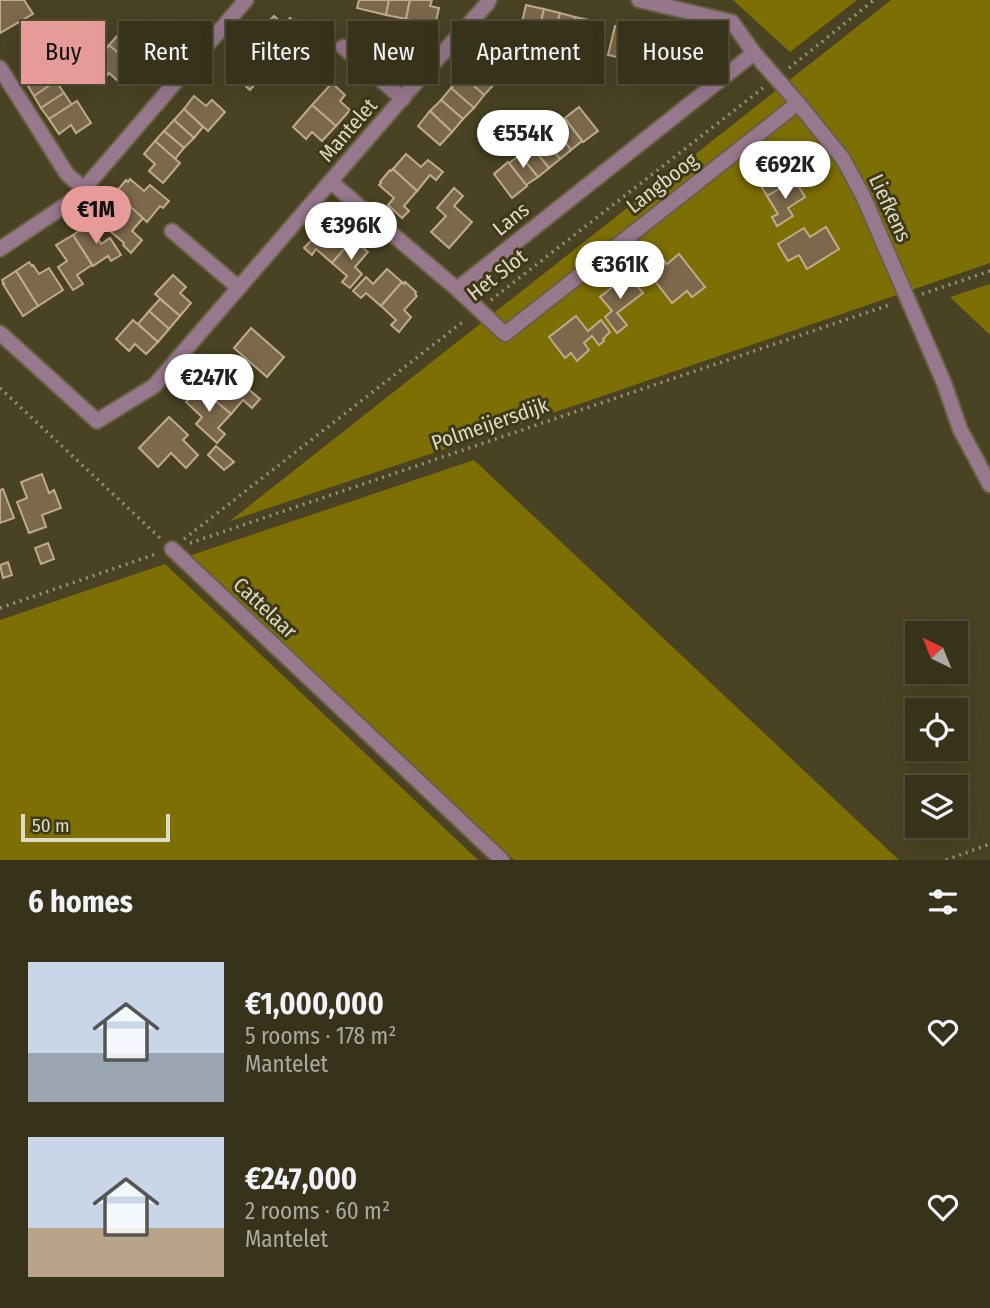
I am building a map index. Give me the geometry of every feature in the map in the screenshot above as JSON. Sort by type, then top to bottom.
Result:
[{"type":"street","points":[[0,249],[84,190],[246,0]]},
{"type":"street","name":"Mantelet","points":[[0,333],[97,421],[154,386],[489,0]]},
{"type":"street","name":"Liefkens","points":[[639,0],[732,22],[754,53],[843,159],[863,196],[944,383],[960,429],[990,485]]},
{"type":"street","points":[[343,47],[403,99]]},
{"type":"street","name":"Lans","points":[[457,289],[754,53]]},
{"type":"street","points":[[0,68],[67,174],[84,190]]},
{"type":"street","name":"Langboog","points":[[457,289],[505,334],[798,103]]},
{"type":"street","points":[[331,182],[457,289]]},
{"type":"street","points":[[172,231],[239,288]]},
{"type":"street","name":"Cattelaar","points":[[172,549],[502,860]]},
{"type":"path","name":"Het Slot","points":[[172,549],[874,0]]},
{"type":"path","name":"Polmeijersdijk","points":[[0,608],[990,271]]},
{"type":"path","points":[[0,388],[172,549]]},
{"type":"path","points":[[946,860],[990,844]]},
{"type":"shaded area","points":[[733,0],[857,0],[790,52]]},
{"type":"shaded area","points":[[891,0],[990,0],[990,263],[230,521]]},
{"type":"shaded area","points":[[990,284],[990,335],[950,297]]},
{"type":"shaded area","points":[[474,460],[899,860],[514,860],[189,556]]},
{"type":"shaded area","points":[[165,564],[478,860],[0,860],[0,620]]},
{"type":"building","points":[[0,0],[24,0],[33,14],[0,33]]},
{"type":"building","points":[[359,0],[389,0],[386,15],[357,8]]},
{"type":"building","points":[[389,0],[410,0],[406,19],[386,15]]},
{"type":"building","points":[[410,0],[432,0],[430,6],[439,8],[436,21],[406,19]]},
{"type":"building","points":[[526,5],[544,9],[541,21],[522,21]]},
{"type":"building","points":[[544,9],[560,13],[558,21],[541,21]]},
{"type":"building","points":[[560,13],[575,17],[574,21],[558,21]]},
{"type":"building","points":[[575,17],[594,21],[574,21]]},
{"type":"building","points":[[615,26],[618,27],[618,57],[608,55]]},
{"type":"building","points":[[119,34],[119,54],[109,45]]},
{"type":"building","points":[[109,45],[119,54],[119,82],[109,73],[105,78],[105,50]]},
{"type":"building","points":[[27,84],[52,84],[34,96]]},
{"type":"building","points":[[52,84],[58,84],[64,93],[41,108],[34,96]]},
{"type":"building","points":[[244,84],[255,84],[250,90]]},
{"type":"building","points":[[333,84],[345,95],[340,101],[350,110],[336,126],[312,105]]},
{"type":"building","points":[[454,84],[472,84],[484,95],[474,108],[451,88]]},
{"type":"building","points":[[472,84],[494,84],[484,95]]},
{"type":"building","points":[[451,88],[474,108],[463,119],[441,100]]},
{"type":"building","points":[[64,93],[72,105],[49,119],[41,108]]},
{"type":"building","points":[[194,96],[206,106],[212,100],[225,112],[208,131],[184,109]]},
{"type":"building","points":[[441,100],[463,119],[452,132],[430,111]]},
{"type":"building","points":[[77,101],[91,123],[76,133],[71,125],[59,134],[49,119]]},
{"type":"building","points":[[312,105],[336,126],[322,141],[312,132],[306,139],[293,127]]},
{"type":"building","points":[[579,107],[598,131],[583,142],[565,118]]},
{"type":"building","points":[[184,109],[203,127],[194,138],[174,120]]},
{"type":"building","points":[[430,111],[452,132],[440,145],[418,126]]},
{"type":"building","points":[[565,119],[582,141],[571,150],[554,128]]},
{"type":"building","points":[[174,120],[194,138],[184,148],[164,131]]},
{"type":"building","points":[[554,128],[571,150],[560,159],[543,137]]},
{"type":"building","points":[[164,131],[184,148],[175,159],[155,141]]},
{"type":"building","points":[[543,137],[560,159],[549,168],[531,146]]},
{"type":"building","points":[[155,141],[180,163],[163,183],[149,171],[155,164],[144,154]]},
{"type":"building","points":[[531,146],[549,168],[538,177],[520,155]]},
{"type":"building","points":[[406,154],[421,167],[428,160],[443,172],[436,180],[430,175],[417,191],[393,169]]},
{"type":"building","points":[[520,155],[538,177],[526,185],[509,163]]},
{"type":"building","points":[[508,162],[527,186],[512,198],[494,174]]},
{"type":"building","points":[[784,162],[795,180],[767,196],[757,179],[751,183],[745,174],[762,164],[767,173]]},
{"type":"building","points":[[393,169],[417,191],[404,206],[409,211],[402,218],[388,205],[394,198],[379,185]]},
{"type":"building","points":[[130,179],[144,191],[150,185],[169,201],[163,208],[160,206],[147,222],[117,195],[117,191]]},
{"type":"building","points":[[795,180],[805,197],[788,208],[793,216],[777,226],[772,217],[778,214],[767,196]]},
{"type":"building","points":[[454,188],[463,196],[454,206],[472,222],[449,248],[431,232],[446,216],[437,208]]},
{"type":"building","points":[[116,194],[143,218],[132,231],[142,240],[131,253],[110,231],[116,224],[101,211],[111,195],[113,197]]},
{"type":"building","points":[[89,224],[101,244],[110,238],[121,255],[111,261],[108,256],[93,266],[73,235]]},
{"type":"building","points":[[338,226],[353,239],[332,263],[316,249],[312,255],[304,248],[317,234],[324,240]]},
{"type":"building","points":[[826,227],[839,249],[807,269],[799,255],[788,261],[778,244],[804,228],[810,237]]},
{"type":"building","points":[[73,235],[92,265],[77,275],[83,284],[73,290],[58,267],[67,261],[56,245]]},
{"type":"building","points":[[353,239],[368,252],[355,267],[362,274],[350,288],[342,282],[347,276],[332,263]]},
{"type":"building","points":[[679,254],[705,287],[692,297],[687,291],[672,303],[642,264],[651,256],[655,261],[661,257],[667,264]]},
{"type":"building","points":[[29,262],[39,274],[49,268],[63,290],[38,306],[16,271]]},
{"type":"building","points":[[387,269],[402,282],[381,306],[366,293],[361,298],[353,291],[366,277],[373,284]]},
{"type":"building","points":[[16,271],[38,306],[23,316],[2,280]]},
{"type":"building","points":[[173,275],[186,287],[180,293],[191,303],[180,316],[155,294]]},
{"type":"building","points":[[628,275],[643,293],[617,313],[627,325],[617,333],[605,317],[612,311],[600,297]]},
{"type":"building","points":[[402,282],[416,292],[417,296],[404,310],[411,317],[399,332],[391,325],[396,320],[381,306]]},
{"type":"building","points":[[160,299],[180,316],[169,329],[149,311]]},
{"type":"building","points":[[149,311],[169,329],[158,342],[138,324]]},
{"type":"building","points":[[576,316],[588,331],[601,320],[610,332],[599,345],[592,336],[584,343],[589,350],[577,361],[571,353],[565,358],[549,337]]},
{"type":"building","points":[[133,320],[158,342],[146,354],[135,344],[129,351],[116,339]]},
{"type":"building","points":[[251,328],[284,357],[267,377],[234,348]]},
{"type":"building","points":[[213,371],[227,383],[233,376],[260,399],[252,408],[243,400],[231,414],[199,387]]},
{"type":"building","points":[[199,387],[231,414],[218,428],[225,434],[217,443],[196,424],[202,417],[186,402]]},
{"type":"building","points":[[169,417],[188,435],[183,440],[198,455],[186,468],[171,453],[158,467],[139,448]]},
{"type":"building","points":[[216,446],[234,462],[224,470],[208,455]]},
{"type":"building","points":[[42,474],[49,493],[54,490],[61,508],[42,515],[46,527],[29,533],[17,502],[27,498],[21,482]]},
{"type":"building","points":[[3,489],[14,518],[0,523],[0,490]]},
{"type":"building","points":[[48,543],[54,559],[41,564],[35,548]]},
{"type":"building","points":[[8,562],[12,575],[3,578],[0,565]]}]
